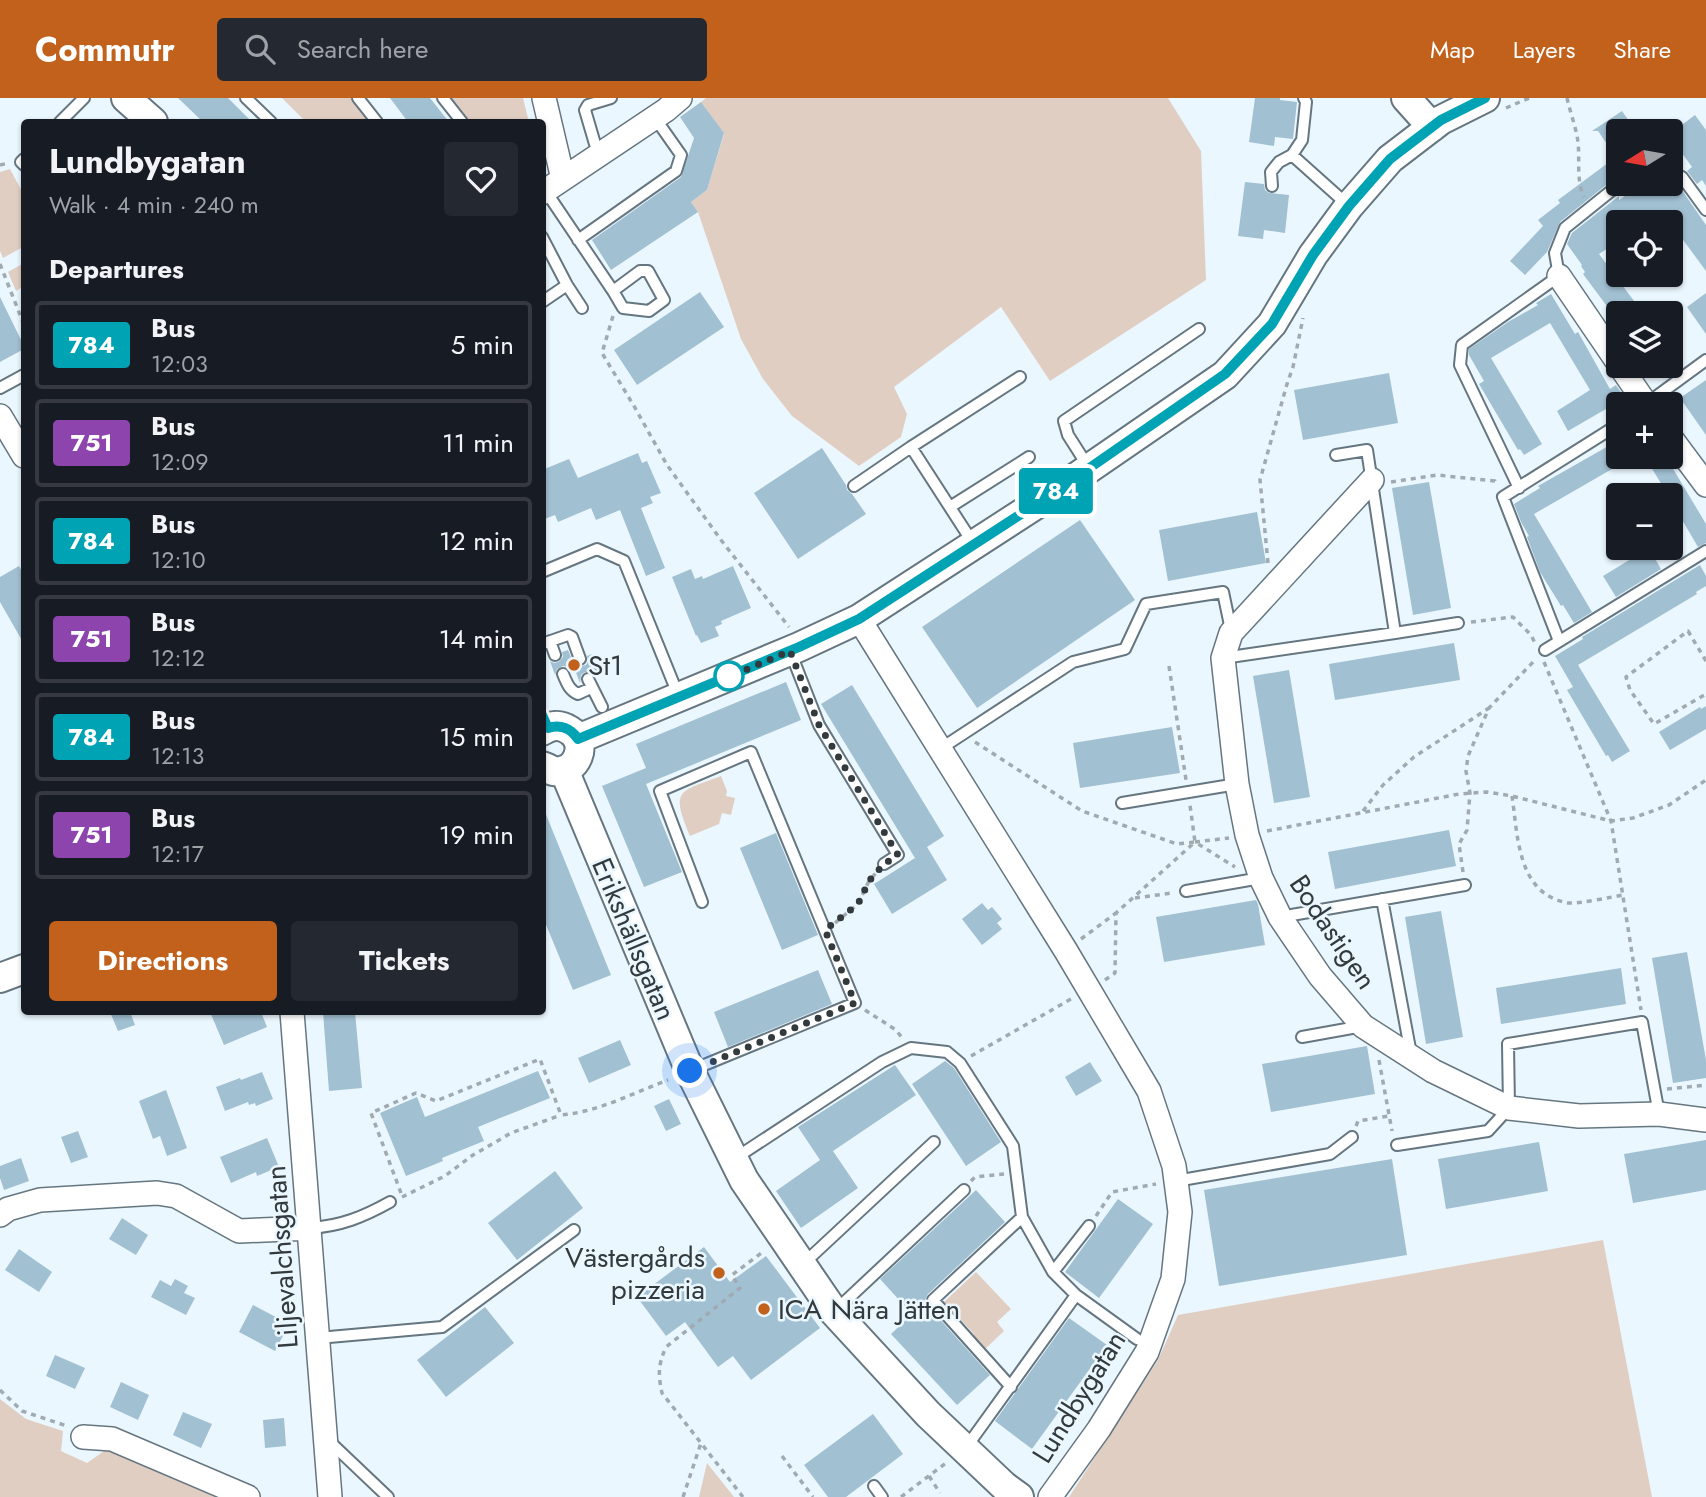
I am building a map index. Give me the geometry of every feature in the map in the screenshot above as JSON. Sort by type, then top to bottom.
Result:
[{"type":"street","points":[[126,98],[150,119]]},
{"type":"street","points":[[544,98],[545,119]]},
{"type":"street","points":[[546,128],[550,187],[655,118],[680,98]]},
{"type":"street","points":[[1406,98],[1432,127]]},
{"type":"street","points":[[578,739],[679,697],[790,640],[859,619],[974,545],[1225,374],[1272,324],[1313,255],[1349,206],[1390,159],[1441,120],[1485,98]]},
{"type":"street","points":[[1559,276],[1606,346]]},
{"type":"street","points":[[0,416],[21,451]]},
{"type":"street","points":[[1683,454],[1706,485]]},
{"type":"street","name":"Bodastigen","points":[[1372,480],[1231,633],[1223,659],[1237,784],[1255,879],[1320,976],[1369,1030],[1433,1071],[1509,1108],[1579,1116],[1659,1114],[1706,1120]]},
{"type":"street","name":"Lundbygatan","points":[[859,619],[1066,951],[1149,1091],[1174,1166],[1180,1212],[1173,1279],[1147,1352],[1099,1429],[1051,1497]]},
{"type":"street","points":[[546,725],[563,726],[578,739],[579,754],[573,765],[553,768]]},
{"type":"street","name":"Erikshällsgatan","points":[[553,768],[682,1074],[744,1180],[834,1312],[928,1414],[1019,1497]]},
{"type":"street","points":[[0,978],[21,970]]},
{"type":"street","name":"Liljevalchsgatan","points":[[292,1015],[330,1497]]},
{"type":"street","points":[[0,1215],[8,1209],[40,1200],[157,1193],[176,1196],[239,1231],[310,1228]]},
{"type":"street","points":[[83,1437],[111,1439],[248,1497]]},
{"type":"lane","points":[[63,119],[84,98]]},
{"type":"lane","points":[[246,98],[268,119]]},
{"type":"lane","points":[[358,98],[375,119]]},
{"type":"lane","points":[[443,98],[460,119]]},
{"type":"lane","points":[[602,153],[595,144],[585,110],[588,105],[611,98]]},
{"type":"lane","points":[[1272,186],[1271,172],[1279,162],[1292,155],[1302,140],[1306,102],[1304,98]]},
{"type":"lane","points":[[578,240],[677,171],[681,155],[655,118]]},
{"type":"lane","points":[[1292,155],[1349,206]]},
{"type":"lane","points":[[1684,180],[1706,210]]},
{"type":"lane","points":[[550,187],[578,240],[623,308],[649,311],[664,300],[648,271],[640,271],[613,290]]},
{"type":"lane","points":[[1519,488],[1461,365],[1462,345],[1559,276],[1555,253],[1565,228],[1606,195]]},
{"type":"lane","points":[[546,244],[582,307]]},
{"type":"lane","points":[[546,299],[568,285]]},
{"type":"lane","points":[[1089,468],[1068,435],[1065,421],[1199,329]]},
{"type":"lane","points":[[1662,392],[1706,360]]},
{"type":"lane","points":[[0,388],[21,376]]},
{"type":"lane","points":[[854,486],[1020,377]]},
{"type":"lane","points":[[1559,641],[1503,497],[1606,432]]},
{"type":"lane","points":[[911,447],[974,545]]},
{"type":"lane","points":[[1336,455],[1367,450],[1395,633]]},
{"type":"lane","points":[[950,507],[1028,457]]},
{"type":"lane","points":[[546,570],[597,549],[624,561],[679,697]]},
{"type":"lane","points":[[1540,647],[1559,641],[1706,551]]},
{"type":"lane","points":[[940,749],[1073,662],[1125,649],[1146,604],[1223,592],[1231,633]]},
{"type":"lane","points":[[1223,659],[1458,623]]},
{"type":"lane","points":[[555,655],[546,643],[568,635],[572,637],[580,659]]},
{"type":"lane","points":[[790,640],[819,725],[898,855],[884,864]]},
{"type":"lane","points":[[563,674],[568,685],[578,694],[590,684],[602,707]]},
{"type":"lane","points":[[682,1074],[855,1003],[751,752],[660,791],[702,902]]},
{"type":"lane","points":[[1122,803],[1237,784]]},
{"type":"lane","points":[[1186,891],[1255,879]]},
{"type":"lane","points":[[1280,916],[1465,885]]},
{"type":"lane","points":[[1382,899],[1412,1057]]},
{"type":"lane","points":[[1397,1145],[1488,1131],[1509,1108],[1508,1044],[1643,1021],[1659,1114]]},
{"type":"lane","points":[[1302,1037],[1369,1030]]},
{"type":"lane","points":[[734,1159],[882,1062],[912,1048],[947,1052],[960,1063],[1013,1146],[1022,1217],[1053,1272],[1076,1295],[1137,1339]]},
{"type":"lane","points":[[1176,1181],[1330,1154],[1352,1137]]},
{"type":"lane","points":[[802,1265],[934,1142]]},
{"type":"lane","points":[[834,1312],[964,1190]]},
{"type":"lane","points":[[310,1228],[331,1227],[367,1215],[390,1202]]},
{"type":"lane","points":[[1011,1387],[933,1300],[1022,1217]]},
{"type":"lane","points":[[1053,1272],[1089,1226]]},
{"type":"lane","points":[[318,1338],[442,1327],[574,1230]]},
{"type":"lane","points":[[964,1449],[1076,1295]]},
{"type":"lane","points":[[326,1438],[388,1497]]},
{"type":"lane","points":[[874,1486],[882,1497]]},
{"type":"path","points":[[1567,98],[1578,141],[1578,172],[1582,192],[1590,208]]},
{"type":"path","points":[[0,264],[21,317]]},
{"type":"path","points":[[618,301],[602,353],[667,465],[790,640]]},
{"type":"path","points":[[1268,593],[1269,570],[1260,480],[1293,367],[1304,313]]},
{"type":"path","points":[[1372,480],[1388,482],[1437,475],[1495,481],[1503,497]]},
{"type":"path","points":[[1458,623],[1513,617],[1540,647]]},
{"type":"path","points":[[1706,661],[1688,631],[1626,677],[1630,690],[1654,723],[1706,694]]},
{"type":"path","points":[[1362,813],[1383,785],[1414,757],[1489,708],[1541,654],[1611,821],[1643,1021]]},
{"type":"path","points":[[1168,666],[1195,842]]},
{"type":"path","points":[[1465,885],[1459,845],[1467,830],[1470,793],[1466,771],[1468,756],[1489,708]]},
{"type":"path","points":[[963,734],[1082,811],[1177,844],[1247,835],[1486,792],[1611,821],[1633,818],[1669,805],[1706,780]]},
{"type":"path","points":[[1512,796],[1522,861],[1531,879],[1546,895],[1570,903],[1623,895]]},
{"type":"path","points":[[1195,842],[1255,879]]},
{"type":"path","points":[[1066,951],[1116,913],[1195,842]]},
{"type":"path","points":[[825,930],[858,904],[869,881],[884,864]]},
{"type":"path","points":[[1133,898],[1186,891]]},
{"type":"path","points":[[960,1063],[1115,974],[1116,913]]},
{"type":"path","points":[[855,1003],[896,1030],[912,1048]]},
{"type":"path","points":[[1369,1030],[1394,1146],[1397,1145]]},
{"type":"path","points":[[561,1115],[540,1059],[436,1101],[416,1093],[372,1113],[402,1196],[445,1176],[511,1133],[561,1115],[594,1109],[682,1074]]},
{"type":"path","points":[[1655,1090],[1706,1085]]},
{"type":"path","points":[[1352,1137],[1358,1121],[1389,1115]]},
{"type":"path","points":[[964,1190],[975,1177],[1016,1173]]},
{"type":"path","points":[[1089,1226],[1112,1192],[1176,1181]]},
{"type":"path","points":[[743,1497],[663,1394],[659,1375],[660,1361],[666,1347],[740,1288],[732,1275],[768,1248]]},
{"type":"path","points":[[0,1390],[22,1411],[69,1427],[83,1437]]},
{"type":"path","points":[[683,1497],[701,1443]]},
{"type":"path","points":[[901,1497],[964,1449]]},
{"type":"path","points":[[782,1456],[813,1497]]},
{"type":"path","points":[[929,1476],[940,1493]]},
{"type":"shaded area","points":[[282,98],[354,98],[371,119],[303,119]]},
{"type":"shaded area","points":[[443,98],[523,98],[528,119],[460,119]]},
{"type":"shaded area","points":[[706,98],[1168,98],[1201,151],[1206,280],[1050,381],[1001,307],[894,387],[907,414],[901,437],[859,466],[792,416],[763,379],[741,339],[698,212],[691,202],[707,190],[724,134],[701,102]]},
{"type":"shaded area","points":[[10,169],[21,189],[21,248],[3,258],[0,251],[0,172]]},
{"type":"shaded area","points":[[21,265],[21,288],[16,291],[8,272]]},
{"type":"shaded area","points":[[721,776],[727,791],[726,796],[735,798],[731,815],[722,813],[719,824],[690,836],[680,809],[682,794]]},
{"type":"shaded area","points":[[1603,1240],[1652,1497],[1069,1497],[1158,1360],[1178,1315]]},
{"type":"shaded area","points":[[976,1272],[1011,1309],[997,1322],[1004,1331],[983,1351],[970,1338],[974,1334],[944,1302]]},
{"type":"shaded area","points":[[0,1399],[26,1419],[63,1431],[61,1451],[87,1463],[107,1449],[219,1497],[0,1497]]},
{"type":"shaded area","points":[[707,1463],[734,1497],[699,1497]]},
{"type":"building","points":[[178,98],[228,98],[249,119],[200,119]]},
{"type":"building","points":[[390,98],[430,98],[447,119],[406,119]]},
{"type":"building","points":[[1255,98],[1280,98],[1297,102],[1293,139],[1275,137],[1274,146],[1249,142]]},
{"type":"building","points":[[701,102],[724,133],[707,190],[691,202],[698,212],[611,270],[592,240],[681,177],[694,138],[680,117]]},
{"type":"building","points":[[1622,111],[1628,119],[1610,119]]},
{"type":"building","points":[[1695,115],[1706,130],[1706,186],[1702,180],[1697,184],[1687,171],[1692,167],[1684,156],[1684,123]]},
{"type":"building","points":[[1606,122],[1606,143],[1598,131],[1592,131]]},
{"type":"building","points":[[1606,164],[1606,185],[1560,222],[1547,252],[1525,275],[1510,261],[1543,226],[1538,220],[1560,203],[1558,200]]},
{"type":"building","points":[[1245,182],[1264,184],[1269,193],[1289,195],[1285,233],[1264,230],[1263,239],[1238,236]]},
{"type":"building","points":[[1684,193],[1706,225],[1706,271],[1683,240],[1683,210],[1606,210],[1606,249],[1599,254],[1606,263],[1606,287],[1624,287],[1634,301],[1606,301],[1606,305],[1583,274],[1585,272],[1582,265],[1567,244],[1572,233],[1619,196],[1619,200],[1625,196],[1684,196]]},
{"type":"building","points":[[700,292],[724,327],[637,385],[614,350]]},
{"type":"building","points":[[1706,293],[1706,334],[1687,307]]},
{"type":"building","points":[[1551,294],[1575,334],[1578,332],[1610,389],[1616,385],[1621,392],[1606,392],[1606,409],[1568,431],[1557,411],[1590,390],[1550,323],[1491,358],[1542,444],[1524,455],[1518,450],[1479,384],[1484,381],[1469,355],[1469,349],[1538,305],[1536,303]]},
{"type":"building","points":[[0,297],[21,340],[21,351],[0,362]]},
{"type":"building","points":[[1389,373],[1398,423],[1303,440],[1294,390]]},
{"type":"building","points":[[1706,380],[1706,435],[1683,402],[1683,396]]},
{"type":"building","points":[[1606,447],[1606,469],[1612,469],[1534,514],[1592,612],[1574,623],[1540,572],[1527,537],[1529,536],[1514,504],[1540,488],[1538,486]]},
{"type":"building","points":[[822,448],[847,490],[866,514],[798,559],[754,493]]},
{"type":"building","points":[[638,453],[642,463],[647,461],[661,493],[650,497],[653,503],[641,508],[665,568],[646,576],[620,510],[596,520],[591,508],[558,522],[555,515],[546,518],[546,468],[569,459],[578,478]]},
{"type":"building","points":[[1652,469],[1673,469],[1682,483],[1661,483]]},
{"type":"building","points":[[1429,482],[1451,608],[1413,615],[1392,488]]},
{"type":"building","points":[[1683,485],[1706,524],[1706,543],[1698,547],[1683,521]]},
{"type":"building","points":[[1257,512],[1266,563],[1168,581],[1159,530]]},
{"type":"building","points":[[1080,520],[1135,600],[977,708],[922,627]]},
{"type":"building","points":[[1629,560],[1656,560],[1661,569],[1616,597],[1603,576]]},
{"type":"building","points":[[1700,565],[1706,576],[1706,586],[1696,592],[1697,594],[1578,665],[1630,751],[1612,762],[1567,690],[1573,687],[1555,656]]},
{"type":"building","points":[[19,566],[21,570],[21,639],[0,602],[0,577]]},
{"type":"building","points":[[733,566],[751,608],[721,621],[722,624],[715,627],[719,636],[701,643],[672,577],[691,569],[695,579],[702,576],[703,579]]},
{"type":"building","points":[[1454,643],[1460,680],[1335,700],[1329,664]]},
{"type":"building","points":[[568,650],[573,662],[579,667],[586,665],[587,656],[592,654],[600,674],[595,676],[592,672],[585,672],[581,675],[580,683],[575,670],[570,671],[563,666],[557,669],[555,675],[550,661],[558,662],[563,657],[562,652]]},
{"type":"building","points":[[1289,670],[1310,797],[1274,803],[1253,676]]},
{"type":"building","points":[[786,682],[801,720],[646,784],[682,872],[644,887],[602,786],[646,768],[636,744]]},
{"type":"building","points":[[852,685],[944,836],[927,847],[947,880],[892,914],[874,884],[915,858],[821,704]]},
{"type":"building","points":[[1706,706],[1706,729],[1670,750],[1659,732]]},
{"type":"building","points":[[1172,727],[1180,773],[1080,788],[1073,743]]},
{"type":"building","points":[[546,814],[611,975],[573,990],[546,925]]},
{"type":"building","points":[[1449,830],[1456,866],[1335,889],[1328,852]]},
{"type":"building","points":[[776,833],[818,935],[782,950],[740,848]]},
{"type":"building","points":[[1256,900],[1265,945],[1164,962],[1156,917]]},
{"type":"building","points":[[982,903],[988,910],[992,907],[1002,919],[997,923],[1002,929],[982,945],[962,919]]},
{"type":"building","points":[[1441,911],[1463,1037],[1426,1044],[1405,917]]},
{"type":"building","points":[[1687,952],[1706,1060],[1706,1078],[1673,1083],[1652,958]]},
{"type":"building","points":[[1621,968],[1626,1004],[1501,1024],[1496,988]]},
{"type":"building","points":[[818,970],[832,1004],[728,1047],[714,1012]]},
{"type":"building","points":[[111,1015],[131,1015],[135,1025],[118,1031]]},
{"type":"building","points":[[211,1015],[262,1015],[267,1027],[224,1045]]},
{"type":"building","points":[[323,1015],[355,1015],[362,1088],[329,1091]]},
{"type":"building","points":[[620,1040],[631,1065],[589,1083],[578,1058]]},
{"type":"building","points":[[1367,1046],[1375,1094],[1271,1112],[1262,1064]]},
{"type":"building","points":[[945,1061],[954,1068],[1001,1142],[966,1166],[912,1084]]},
{"type":"building","points":[[1090,1062],[1102,1081],[1076,1096],[1065,1077]]},
{"type":"building","points":[[895,1065],[916,1095],[833,1151],[858,1188],[801,1228],[776,1191],[820,1160],[798,1127]]},
{"type":"building","points":[[538,1071],[550,1098],[478,1127],[484,1141],[406,1176],[380,1113],[417,1097],[425,1117]]},
{"type":"building","points":[[262,1072],[273,1099],[256,1106],[255,1103],[249,1105],[248,1102],[225,1111],[216,1087]]},
{"type":"building","points":[[166,1090],[187,1148],[167,1156],[160,1136],[153,1139],[139,1101]]},
{"type":"building","points":[[669,1099],[681,1124],[666,1131],[654,1106]]},
{"type":"building","points":[[78,1131],[88,1157],[71,1163],[61,1137]]},
{"type":"building","points":[[267,1138],[279,1167],[257,1176],[256,1172],[231,1183],[220,1157]]},
{"type":"building","points":[[1706,1140],[1706,1190],[1633,1203],[1624,1154]]},
{"type":"building","points":[[1539,1142],[1548,1191],[1446,1209],[1438,1159]]},
{"type":"building","points":[[21,1158],[29,1181],[4,1190],[0,1166]]},
{"type":"building","points":[[1392,1159],[1407,1255],[1219,1286],[1204,1190]]},
{"type":"building","points":[[555,1171],[583,1208],[517,1260],[488,1223]]},
{"type":"building","points":[[976,1190],[1005,1222],[928,1294],[925,1300],[990,1375],[957,1405],[891,1334],[912,1314],[880,1279]]},
{"type":"building","points":[[1118,1199],[1153,1224],[1099,1298],[1065,1272]]},
{"type":"building","points":[[122,1218],[148,1235],[136,1255],[109,1239]]},
{"type":"building","name":"ICA Nära Jätten","points":[[704,1247],[730,1282],[766,1256],[820,1328],[751,1380],[733,1356],[718,1367],[685,1322],[666,1336],[637,1297]]},
{"type":"building","points":[[19,1249],[52,1272],[39,1292],[5,1270]]},
{"type":"building","points":[[175,1279],[188,1286],[184,1293],[195,1298],[186,1315],[151,1297],[160,1280],[171,1286]]},
{"type":"building","points":[[253,1305],[289,1324],[275,1351],[239,1332]]},
{"type":"building","points":[[485,1307],[514,1343],[446,1397],[417,1360]]},
{"type":"building","points":[[1069,1318],[1107,1345],[1032,1449],[995,1421]]},
{"type":"building","points":[[55,1355],[85,1368],[75,1389],[46,1376]]},
{"type":"building","points":[[121,1382],[149,1395],[138,1420],[110,1407]]},
{"type":"building","points":[[183,1412],[212,1424],[201,1448],[173,1435]]},
{"type":"building","points":[[873,1414],[903,1454],[846,1497],[828,1497],[804,1465]]},
{"type":"building","points":[[284,1418],[286,1446],[265,1448],[263,1420]]},
{"type":"bus line","name":"784","points":[[546,724],[548,728],[563,726],[578,739],[799,647],[859,619],[1046,498],[1225,374],[1272,324],[1313,255],[1349,206],[1390,159],[1441,120],[1485,98]]},
{"type":"place","name":"St1","points":[[574,665]]},
{"type":"place","name":"Västergårds pizzeria","points":[[719,1273]]},
{"type":"place","name":"ICA Nära Jätten","points":[[764,1309]]},
{"type":"route","points":[[690,1071],[855,1003],[825,930],[858,904],[869,881],[884,864],[898,855],[819,725],[790,651],[724,679],[729,676]]}]
